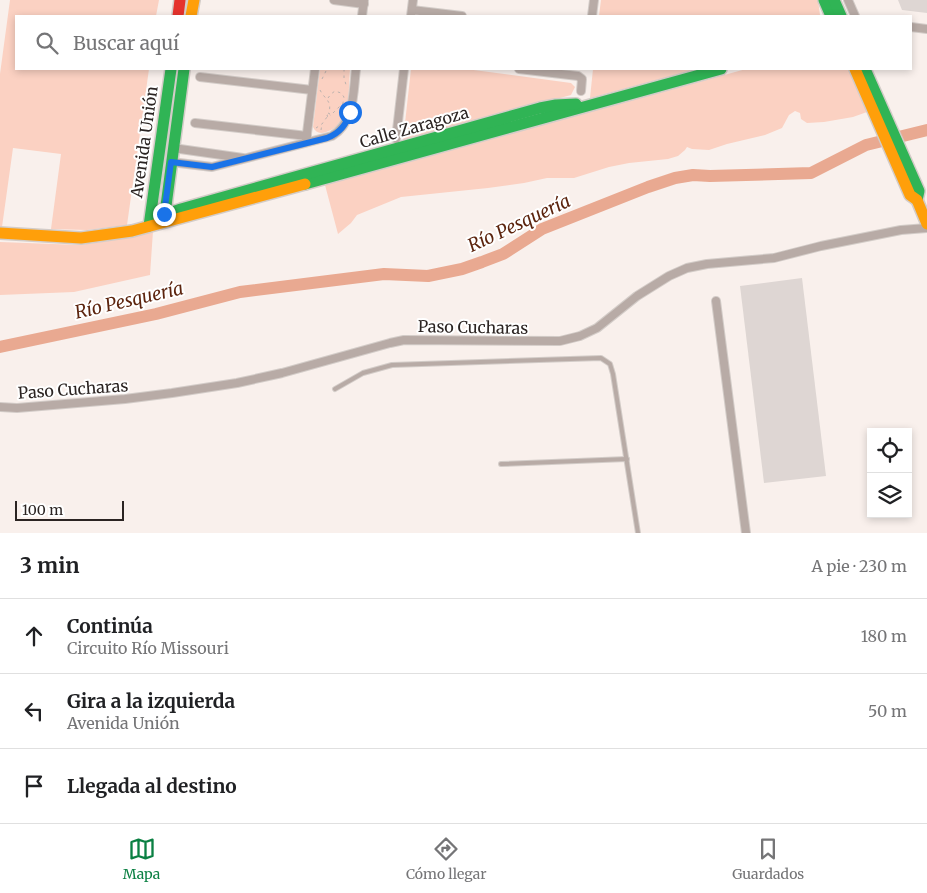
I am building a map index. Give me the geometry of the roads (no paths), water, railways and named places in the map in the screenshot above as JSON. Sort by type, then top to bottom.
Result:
[{"type":"street","points":[[178,15],[180,0]]},
{"type":"street","points":[[191,15],[194,0]]},
{"type":"street","points":[[334,0],[364,2],[362,15]]},
{"type":"street","points":[[413,0],[411,13],[445,15]]},
{"type":"street","points":[[592,15],[594,0]]},
{"type":"street","points":[[848,0],[855,15]]},
{"type":"street","points":[[824,15],[828,1]]},
{"type":"street","points":[[828,1],[831,15]]},
{"type":"street","points":[[828,1],[840,15]]},
{"type":"street","points":[[912,27],[927,29]]},
{"type":"street","name":"Avenida Unión","points":[[150,223],[170,70]]},
{"type":"street","name":"Avenida Unión","points":[[164,218],[184,70]]},
{"type":"street","points":[[306,140],[316,88],[315,70]]},
{"type":"street","points":[[158,161],[212,167],[306,140],[332,136],[341,130],[350,112],[356,70]]},
{"type":"street","points":[[393,150],[404,70]]},
{"type":"street","points":[[527,70],[578,76],[582,79],[581,90]]},
{"type":"street","name":"Calle Zaragoza","points":[[164,218],[182,209],[393,150],[594,104],[717,70]]},
{"type":"street","points":[[856,70],[876,106],[912,187],[910,195],[917,200],[927,226]]},
{"type":"street","points":[[865,70],[876,106]]},
{"type":"street","points":[[200,76],[316,88]]},
{"type":"street","points":[[195,123],[306,140]]},
{"type":"street","points":[[160,147],[247,158]]},
{"type":"street","name":"Calle Zaragoza","points":[[0,233],[81,238],[132,230],[164,218],[393,150]]},
{"type":"street","points":[[166,196],[172,205],[182,209]]},
{"type":"street","name":"Paso Cucharas","points":[[0,407],[17,408],[125,399],[237,383],[282,373],[404,340],[560,341],[580,336],[597,328],[637,296],[669,276],[687,268],[707,264],[774,258],[822,246],[927,226]]},
{"type":"street","points":[[716,301],[746,533]]},
{"type":"lane","points":[[335,389],[363,373],[392,365],[601,358],[610,364],[613,374],[638,533]]},
{"type":"lane","points":[[501,464],[627,460]]},
{"type":"waterway","name":"Río Pesquería","points":[[0,347],[156,314],[240,292],[384,274],[428,276],[462,269],[503,254],[542,229],[675,178],[693,175],[811,173],[866,145],[927,130]]}]
